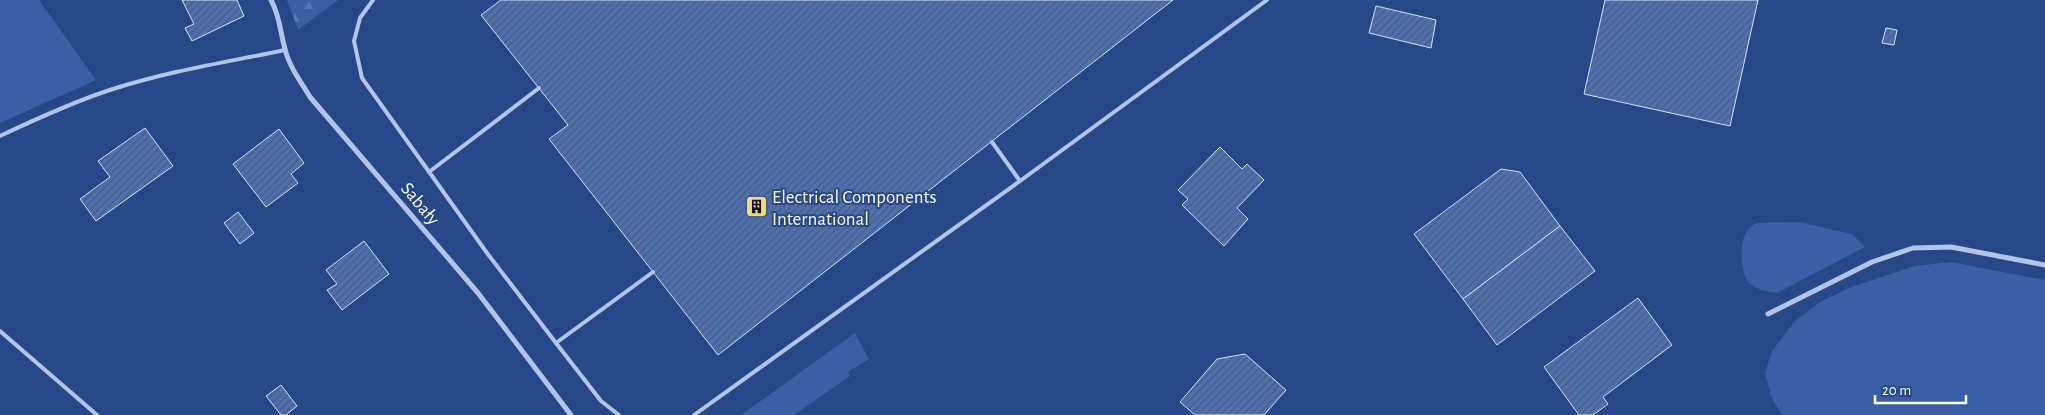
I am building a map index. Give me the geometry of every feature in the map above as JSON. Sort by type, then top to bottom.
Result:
[{"type":"street","name":"Sabały","points":[[271,0],[277,10],[285,50],[295,74],[310,97],[478,293],[571,415]]},
{"type":"street","points":[[1768,314],[1872,262],[1913,248],[1952,247],[2045,265]]},
{"type":"lane","points":[[373,0],[360,18],[354,41],[362,78],[556,343],[601,401],[620,415]]},
{"type":"lane","points":[[694,415],[1268,0]]},
{"type":"lane","points":[[0,136],[112,89],[158,76],[285,50]]},
{"type":"lane","points":[[429,172],[539,88]]},
{"type":"lane","points":[[992,142],[1020,181]]},
{"type":"lane","points":[[556,343],[653,272]]},
{"type":"lane","points":[[0,331],[97,415]]},
{"type":"green space","points":[[0,0],[39,0],[96,80],[0,123]]},
{"type":"green space","points":[[287,0],[338,0],[298,30]]},
{"type":"green space","points":[[1799,222],[1852,234],[1865,247],[1777,293],[1756,288],[1750,284],[1744,274],[1742,258],[1744,236],[1748,230],[1756,223]]},
{"type":"green space","points":[[1951,262],[2045,280],[2045,415],[1782,415],[1771,396],[1765,373],[1772,351],[1795,321],[1820,302],[1849,288],[1915,266]]},
{"type":"green space","points":[[855,333],[869,359],[848,372],[850,376],[794,415],[741,415]]},
{"type":"building","points":[[182,0],[237,0],[244,16],[192,41],[185,28],[194,24]]},
{"type":"building","name":"Electrical Components International","points":[[501,0],[1173,0],[718,355],[549,139],[568,125],[481,15]]},
{"type":"building","points":[[1605,0],[1758,0],[1730,126],[1584,94]]},
{"type":"building","points":[[1376,6],[1436,20],[1431,48],[1369,33]]},
{"type":"building","points":[[1886,28],[1897,30],[1894,45],[1882,43]]},
{"type":"building","points":[[145,128],[173,166],[96,221],[80,199],[110,177],[98,161]]},
{"type":"building","points":[[279,129],[304,163],[291,174],[298,183],[266,207],[233,164]]},
{"type":"building","points":[[1220,147],[1242,169],[1247,164],[1264,180],[1237,208],[1248,219],[1224,246],[1182,205],[1188,199],[1178,190]]},
{"type":"building","points":[[1501,169],[1520,172],[1560,226],[1463,299],[1414,234]]},
{"type":"building","points":[[238,212],[254,233],[240,244],[224,223]]},
{"type":"building","points":[[1560,226],[1595,271],[1497,345],[1463,299]]},
{"type":"building","points":[[364,241],[389,274],[342,310],[327,290],[337,284],[326,270]]},
{"type":"building","points":[[1638,298],[1672,345],[1603,397],[1608,404],[1593,415],[1579,415],[1544,367]]},
{"type":"building","points":[[1245,354],[1286,390],[1264,415],[1195,415],[1180,402],[1217,359]]},
{"type":"building","points":[[281,385],[297,406],[286,415],[281,415],[266,396]]},
{"type":"place","name":"Electrical Components International","points":[[756,207]]}]
